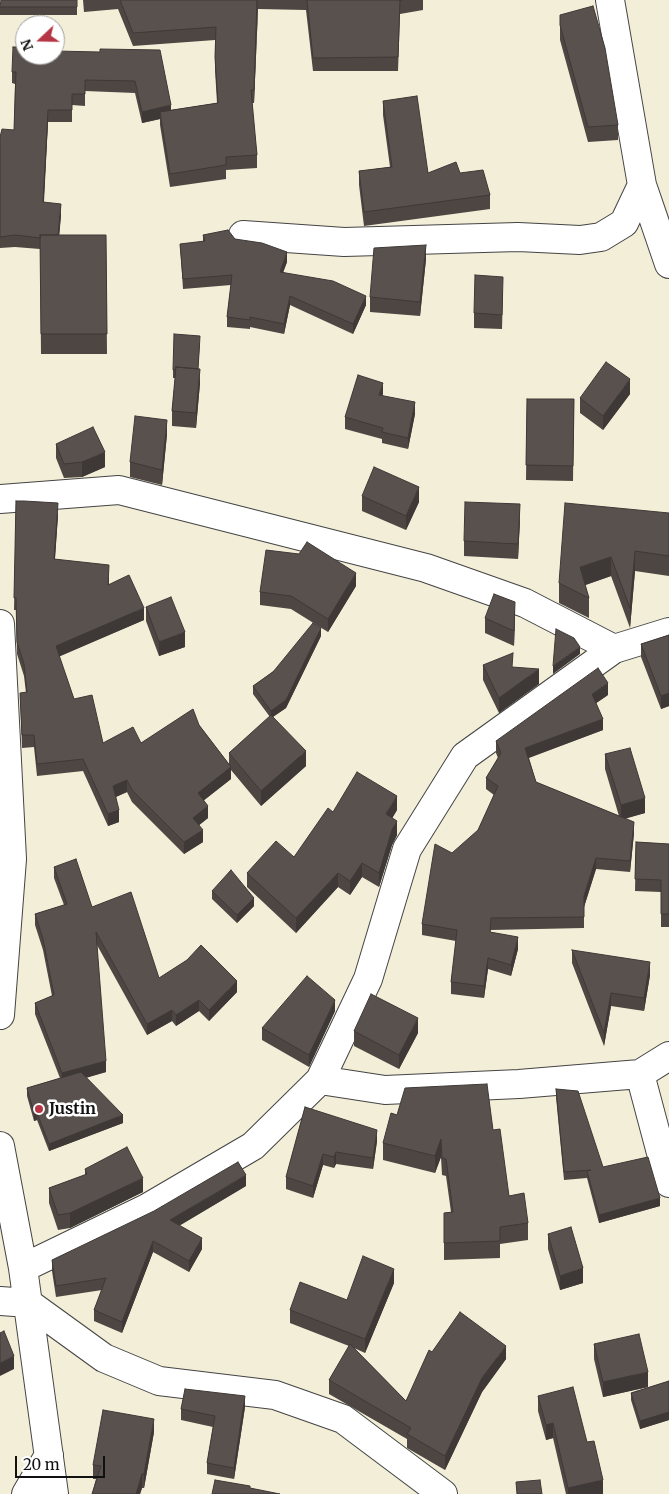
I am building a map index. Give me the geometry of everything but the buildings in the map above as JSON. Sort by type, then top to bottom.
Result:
[{"type":"street","points":[[610,0],[642,185],[669,264]]},
{"type":"street","points":[[243,235],[344,242],[518,237],[580,240],[601,237],[624,223],[642,185]]},
{"type":"street","points":[[0,499],[119,490],[426,568],[526,603],[614,649]]},
{"type":"street","points":[[0,624],[12,859],[0,1015]]},
{"type":"street","points":[[23,1268],[147,1208],[253,1146],[320,1080],[368,979],[407,849],[465,756],[614,649],[669,632]]},
{"type":"street","points":[[320,1080],[385,1090],[519,1084],[640,1074],[669,1056]]},
{"type":"street","points":[[640,1074],[669,1183]]},
{"type":"street","points":[[0,1146],[23,1268],[54,1494]]},
{"type":"street","points":[[0,1301],[28,1303],[104,1358],[159,1381],[275,1395],[343,1419],[444,1494]]},
{"type":"street","points":[[26,1494],[49,1456]]},
{"type":"shaded area","points":[[0,0],[669,0],[669,1494],[0,1494]]},
{"type":"place","name":"Justin","points":[[39,1109]]}]
